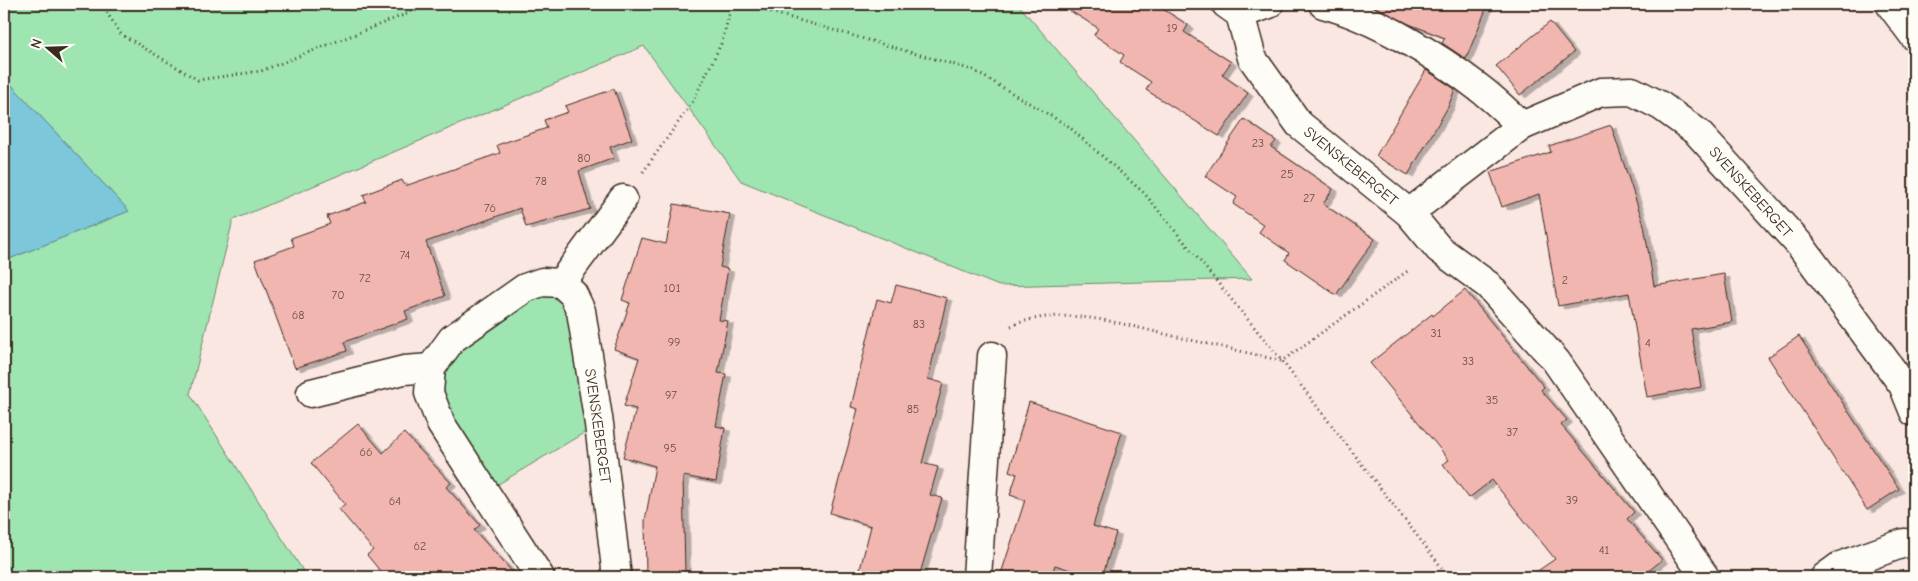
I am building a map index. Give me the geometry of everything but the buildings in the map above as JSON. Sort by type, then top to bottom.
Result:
[{"type":"street","name":"SVENSKEBERGET","points":[[1269,4],[1233,9],[1252,58],[1299,124],[1408,212],[1439,249],[1488,285],[1556,361],[1705,577]]},
{"type":"street","points":[[1323,4],[1341,8],[1412,43],[1479,88],[1522,126]]},
{"type":"street","points":[[1890,4],[1914,36]]},
{"type":"street","name":"SVENSKEBERGET","points":[[1408,212],[1522,126],[1601,92],[1632,90],[1661,106],[1697,132],[1800,245],[1903,385],[1914,412]]},
{"type":"street","points":[[540,577],[441,424],[429,393],[431,368],[452,339],[525,288],[542,282],[561,283],[624,200]]},
{"type":"street","name":"SVENSKEBERGET","points":[[561,283],[573,294],[583,320],[599,424],[617,577]]},
{"type":"street","points":[[977,577],[992,356]]},
{"type":"street","points":[[311,393],[404,370],[431,368]]},
{"type":"street","points":[[1825,577],[1840,566],[1904,543],[1914,544]]},
{"type":"path","points":[[100,4],[120,34],[198,80],[261,70],[432,4]]},
{"type":"path","points":[[624,200],[692,103],[722,42],[732,4]]},
{"type":"path","points":[[742,4],[973,70],[1068,126],[1144,193],[1282,361],[1449,577]]},
{"type":"path","points":[[992,356],[1002,329],[1026,319],[1050,316],[1099,318],[1282,361],[1439,249]]},
{"type":"green space","points":[[4,4],[149,4],[156,9],[160,4],[1018,4],[1252,279],[999,286],[741,181],[644,46],[233,220],[190,394],[307,577],[4,577],[4,261],[129,211],[4,77]]},
{"type":"green space","points":[[561,283],[599,424],[485,492],[431,368],[452,339]]},
{"type":"water","points":[[4,77],[129,211],[4,261]]}]
